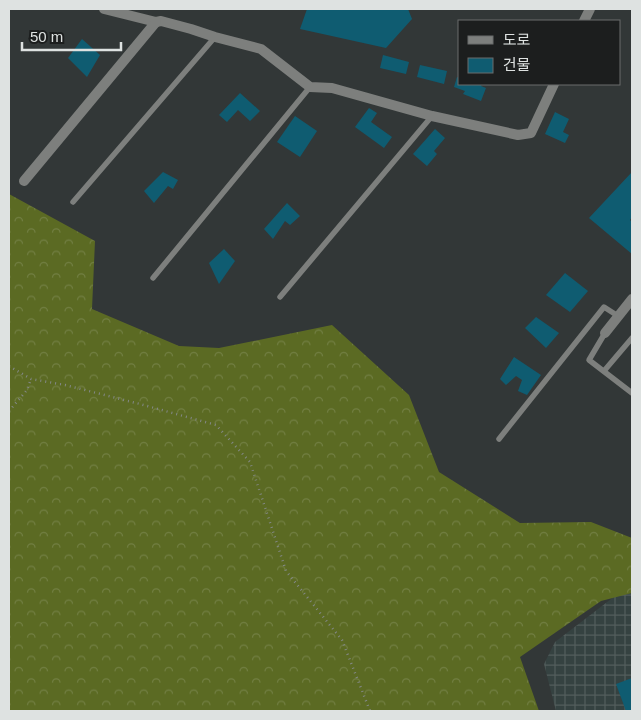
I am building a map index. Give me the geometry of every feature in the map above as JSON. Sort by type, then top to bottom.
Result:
[{"type":"street","points":[[104,9],[156,22],[160,21],[261,49],[310,87],[332,88],[432,116],[518,135],[531,133],[554,85]]},
{"type":"street","points":[[24,181],[156,22]]},
{"type":"street","points":[[605,333],[632,299]]},
{"type":"lane","points":[[73,202],[215,37]]},
{"type":"lane","points":[[153,278],[310,87]]},
{"type":"lane","points":[[280,297],[432,116]]},
{"type":"lane","points":[[499,439],[604,307],[618,316]]},
{"type":"lane","points":[[605,333],[589,360],[632,393]]},
{"type":"lane","points":[[604,371],[632,338]]},
{"type":"path","points":[[9,366],[31,379],[65,385],[216,425],[250,462],[286,571],[342,640],[370,711]]},
{"type":"path","points":[[9,411],[27,390],[31,379]]},
{"type":"shaded area","points":[[632,583],[632,711],[556,711],[544,664],[555,642]]},
{"type":"green space","points":[[9,194],[95,241],[92,309],[179,346],[219,348],[332,325],[409,395],[439,472],[520,523],[591,522],[632,538],[632,593],[601,601],[520,657],[539,711],[9,711]]},
{"type":"building","points":[[307,9],[408,9],[412,19],[386,48],[300,29]]},
{"type":"building","points":[[82,39],[100,55],[87,77],[68,58]]},
{"type":"building","points":[[383,55],[409,62],[406,74],[380,68]]},
{"type":"building","points":[[420,65],[447,71],[444,84],[417,77]]},
{"type":"building","points":[[457,77],[458,85],[482,85],[486,88],[481,101],[463,94],[465,91],[454,87]]},
{"type":"building","points":[[240,93],[260,111],[250,121],[238,110],[227,122],[219,115]]},
{"type":"building","points":[[369,108],[377,113],[371,122],[392,137],[384,148],[355,127]]},
{"type":"building","points":[[555,112],[569,119],[563,132],[569,135],[565,143],[545,134]]},
{"type":"building","points":[[295,116],[317,131],[300,157],[277,142]]},
{"type":"building","points":[[435,129],[445,138],[434,151],[437,154],[427,166],[413,154]]},
{"type":"building","points":[[163,172],[178,180],[173,189],[168,186],[154,203],[144,191]]},
{"type":"building","points":[[632,172],[632,217],[630,220],[632,222],[632,254],[589,218]]},
{"type":"building","points":[[287,203],[300,216],[290,225],[285,221],[273,239],[264,229]]},
{"type":"building","points":[[224,249],[235,261],[219,284],[209,263]]},
{"type":"building","points":[[565,273],[588,291],[570,312],[546,295]]},
{"type":"building","points":[[536,317],[559,333],[546,348],[525,328]]},
{"type":"building","points":[[514,357],[541,375],[527,395],[518,391],[522,380],[516,376],[506,385],[500,379]]},
{"type":"building","points":[[632,678],[632,711],[626,711],[616,684]]}]
